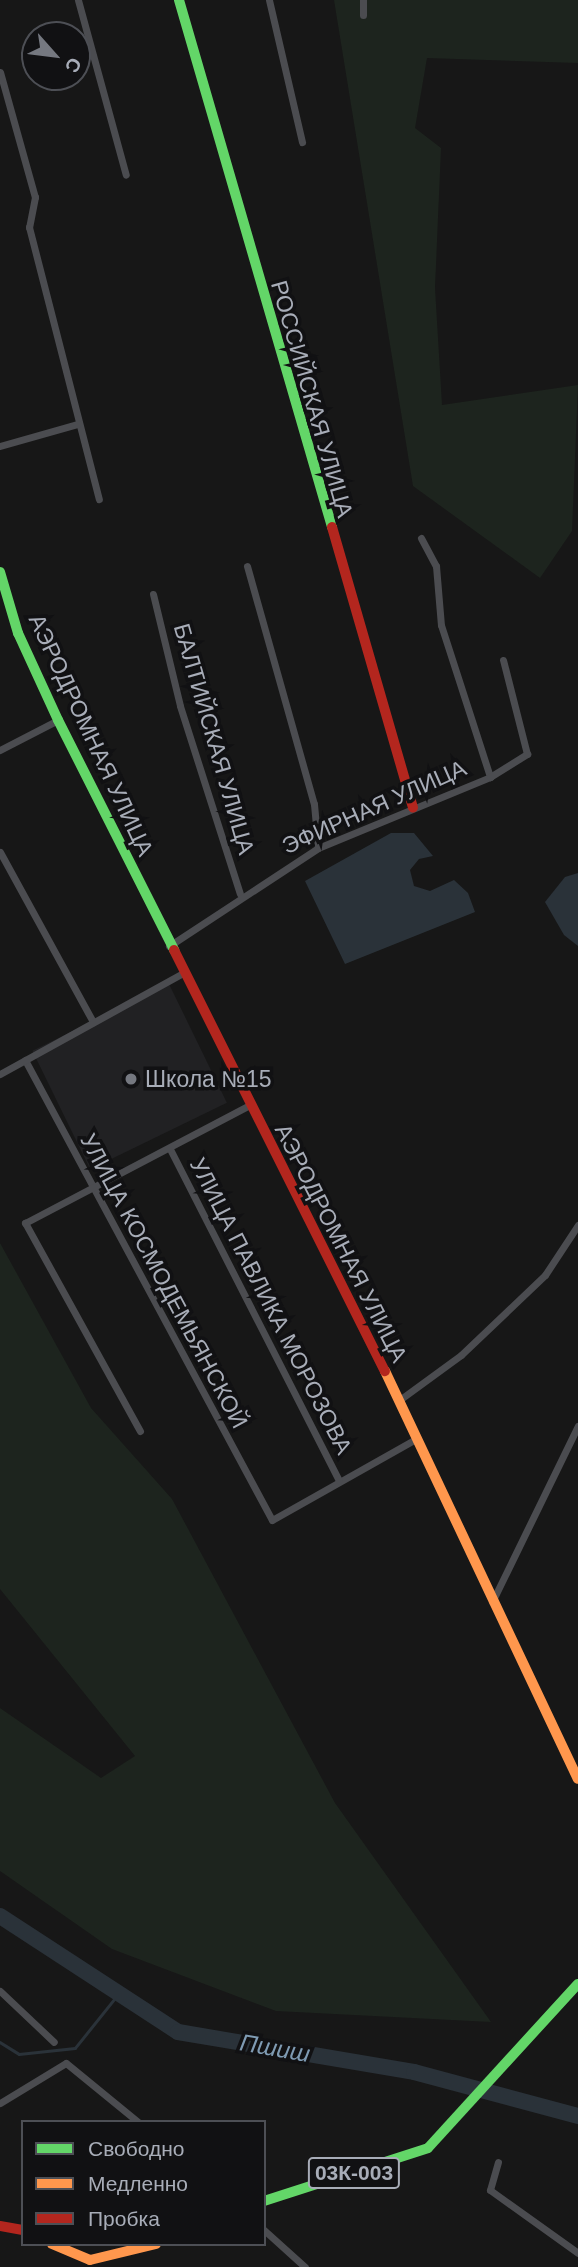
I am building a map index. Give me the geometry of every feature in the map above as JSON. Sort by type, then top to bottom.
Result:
[{"type":"street","points":[[78,0],[126,175]]},
{"type":"street","name":"РОССИЙСКАЯ УЛИЦА","points":[[178,0],[413,808]]},
{"type":"street","points":[[269,0],[302,142]]},
{"type":"street","points":[[363,0],[363,15]]},
{"type":"street","points":[[0,72],[35,197],[32,215],[78,424],[99,499]]},
{"type":"street","points":[[0,446],[78,424]]},
{"type":"street","points":[[421,538],[436,566],[441,625],[490,777]]},
{"type":"street","points":[[247,566],[314,804],[318,848]]},
{"type":"street","name":"АЭРОДРОМНАЯ УЛИЦА","points":[[0,572],[18,633],[58,720],[398,1401],[491,1603],[578,1779]]},
{"type":"street","name":"БАЛТИЙСКАЯ УЛИЦА","points":[[153,594],[180,706],[240,894]]},
{"type":"street","name":"ЭФИРНАЯ УЛИЦА","points":[[169,946],[240,894],[318,848],[490,777],[527,754],[503,660]]},
{"type":"street","points":[[0,750],[58,720]]},
{"type":"street","points":[[0,852],[93,1022]]},
{"type":"street","points":[[0,1074],[183,974]]},
{"type":"street","name":"УЛИЦА КОСМОДЕМЬЯНСКОЙ","points":[[25,1059],[90,1187],[272,1520],[339,1480]]},
{"type":"street","points":[[141,1431],[25,1223],[250,1105]]},
{"type":"street","name":"УЛИЦА ПАВЛИКА МОРОЗОВА","points":[[170,1149],[339,1480]]},
{"type":"street","points":[[398,1401],[461,1355],[545,1275],[578,1225]]},
{"type":"street","points":[[491,1603],[578,1426]]},
{"type":"street","points":[[339,1480],[416,1439]]},
{"type":"street","name":"03К-003","points":[[266,2200],[405,2157],[440,2139],[527,2034],[575,1984]]},
{"type":"street","points":[[0,1991],[54,2042]]},
{"type":"street","points":[[0,2103],[66,2063],[136,2120]]},
{"type":"street","points":[[498,2162],[490,2190],[578,2253]]},
{"type":"street","points":[[0,2226],[21,2230]]},
{"type":"street","points":[[266,2232],[305,2267]]},
{"type":"street","points":[[57,2246],[90,2260],[148,2246]]},
{"type":"shaded area","points":[[334,0],[578,0],[578,63],[427,58],[415,128],[441,148],[435,288],[442,405],[578,385],[572,531],[540,578],[413,486]]},
{"type":"shaded area","points":[[391,833],[414,833],[433,856],[419,859],[410,870],[414,886],[430,891],[454,880],[468,893],[475,912],[345,964],[305,881]]},
{"type":"shaded area","points":[[578,873],[578,946],[564,935],[545,902],[565,877]]},
{"type":"shaded area","name":"Школа №15","points":[[169,984],[227,1103],[90,1169],[32,1051]]},
{"type":"shaded area","points":[[0,1243],[91,1408],[172,1499],[335,1803],[491,2022],[276,2011],[112,1949],[0,1871],[0,1708],[101,1778],[135,1756],[0,1589]]},
{"type":"waterway","name":"Пшиш","points":[[0,1916],[178,2032],[414,2072],[578,2116]]},
{"type":"waterway","points":[[0,2042],[19,2054],[75,2048],[119,1993]]},
{"type":"traffic: fast","points":[[179,0],[332,527]]},
{"type":"traffic: fast","points":[[0,572],[18,633],[58,720],[174,950]]},
{"type":"traffic: fast","points":[[266,2200],[428,2148],[578,1984]]},
{"type":"traffic: slow","points":[[385,1371],[578,1779]]},
{"type":"traffic: slow","points":[[57,2246],[90,2260],[148,2246]]},
{"type":"traffic: jam","points":[[332,527],[413,808]]},
{"type":"traffic: jam","points":[[174,950],[385,1371]]},
{"type":"traffic: jam","points":[[0,2226],[21,2230]]},
{"type":"place","name":"Школа №15","points":[[131,1079]]}]
